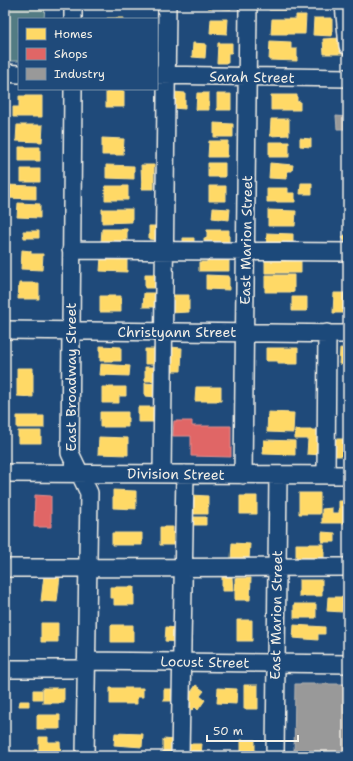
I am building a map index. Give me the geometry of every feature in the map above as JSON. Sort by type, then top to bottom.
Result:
[{"type":"street","points":[[73,5],[73,18]]},
{"type":"street","points":[[162,474],[164,251],[161,75],[167,5]]},
{"type":"street","name":"East Marion Street","points":[[244,475],[248,5]]},
{"type":"street","points":[[344,5],[348,46]]},
{"type":"street","points":[[5,74],[18,74]]},
{"type":"street","name":"Sarah Street","points":[[161,75],[348,78]]},
{"type":"street","name":"East Broadway Street","points":[[73,90],[70,453],[78,473],[89,493],[85,756]]},
{"type":"street","points":[[71,250],[348,252]]},
{"type":"street","name":"Christyann Street","points":[[5,330],[348,334]]},
{"type":"street","points":[[326,475],[327,333]]},
{"type":"street","name":"Division Street","points":[[5,472],[348,475]]},
{"type":"street","points":[[180,756],[185,474]]},
{"type":"street","name":"East Marion Street","points":[[275,756],[278,475]]},
{"type":"street","points":[[5,568],[88,567],[183,569],[277,566],[348,567]]},
{"type":"street","name":"Locust Street","points":[[5,669],[182,662],[348,664]]},
{"type":"green space","points":[[5,5],[45,5],[44,18],[18,18],[18,61],[5,61]]},
{"type":"building: Homes","points":[[104,5],[136,5],[136,8],[104,8]]},
{"type":"building: Homes","points":[[208,5],[231,5],[231,9],[208,8]]},
{"type":"building: Homes","points":[[269,5],[300,5],[300,10],[269,10]]},
{"type":"building: Homes","points":[[296,15],[306,15],[305,34],[271,34],[272,19],[296,19]]},
{"type":"building: Homes","points":[[314,18],[332,18],[332,36],[313,35]]},
{"type":"building: Homes","points":[[211,19],[228,19],[227,34],[210,33]]},
{"type":"building: Homes","points":[[341,38],[342,54],[324,54],[323,39]]},
{"type":"building: Homes","points":[[270,41],[291,42],[291,49],[297,49],[297,61],[269,60]]},
{"type":"building: Homes","points":[[193,43],[206,44],[205,58],[192,57]]},
{"type":"building: Homes","points":[[218,43],[232,43],[232,53],[228,53],[228,63],[217,63]]},
{"type":"building: Homes","points":[[106,91],[124,91],[124,107],[106,107]]},
{"type":"building: Homes","points":[[173,92],[185,93],[185,109],[172,108]]},
{"type":"building: Homes","points":[[197,93],[209,93],[209,110],[196,110]]},
{"type":"building: Homes","points":[[217,94],[231,94],[231,110],[217,110]]},
{"type":"building: Homes","points":[[271,95],[297,95],[297,102],[300,101],[300,110],[271,110]]},
{"type":"building: Homes","points":[[19,96],[42,96],[42,117],[13,117],[13,107],[19,107]]},
{"type":"building: Homes","points":[[271,119],[289,119],[289,135],[270,136]]},
{"type":"building: Homes","points":[[214,123],[233,124],[233,137],[214,137]]},
{"type":"building: Homes","points":[[17,125],[43,125],[42,142],[16,141]]},
{"type":"building: Homes","points":[[102,138],[124,139],[123,155],[102,155]]},
{"type":"building: Homes","points":[[300,138],[311,139],[311,147],[300,146]]},
{"type":"building: Homes","points":[[209,141],[228,141],[227,157],[208,157]]},
{"type":"building: Homes","points":[[269,142],[289,142],[289,157],[269,157]]},
{"type":"building: Homes","points":[[19,147],[40,147],[40,161],[19,161]]},
{"type":"building: Homes","points":[[208,163],[225,163],[225,177],[208,177]]},
{"type":"building: Homes","points":[[270,163],[293,165],[292,171],[287,171],[287,179],[269,178]]},
{"type":"building: Homes","points":[[106,165],[134,166],[134,179],[106,178]]},
{"type":"building: Homes","points":[[141,165],[154,165],[154,189],[142,189]]},
{"type":"building: Homes","points":[[21,169],[40,169],[40,182],[21,182]]},
{"type":"building: Homes","points":[[301,183],[312,183],[312,194],[300,194]]},
{"type":"building: Homes","points":[[5,185],[36,186],[36,199],[5,198]]},
{"type":"building: Homes","points":[[105,186],[128,186],[128,200],[105,200]]},
{"type":"building: Homes","points":[[209,186],[226,186],[226,201],[209,201]]},
{"type":"building: Homes","points":[[267,188],[288,188],[288,193],[295,193],[295,202],[267,202]]},
{"type":"building: Homes","points":[[18,203],[40,204],[40,218],[17,217]]},
{"type":"building: Homes","points":[[213,208],[230,209],[229,220],[212,218]]},
{"type":"building: Homes","points":[[102,209],[132,209],[132,222],[102,223]]},
{"type":"building: Homes","points":[[268,210],[296,211],[295,226],[268,226]]},
{"type":"building: Homes","points":[[149,226],[161,226],[161,240],[149,239]]},
{"type":"building: Homes","points":[[102,229],[127,229],[127,243],[101,243]]},
{"type":"building: Homes","points":[[207,230],[229,230],[229,245],[204,245],[204,238],[207,238]]},
{"type":"building: Homes","points":[[23,231],[39,231],[39,238],[24,238]]},
{"type":"building: Homes","points":[[267,233],[293,234],[293,248],[266,247]]},
{"type":"building: Homes","points":[[348,233],[348,247],[342,237]]},
{"type":"building: Homes","points":[[183,238],[194,238],[194,245],[183,245]]},
{"type":"building: Homes","points":[[22,250],[31,251],[31,254],[43,254],[42,270],[21,269]]},
{"type":"building: Homes","points":[[207,254],[229,254],[229,271],[199,271],[199,262],[207,262]]},
{"type":"building: Homes","points":[[101,256],[127,257],[127,272],[100,271]]},
{"type":"building: Homes","points":[[265,256],[301,256],[301,273],[265,273]]},
{"type":"building: Homes","points":[[145,274],[160,274],[160,288],[145,288]]},
{"type":"building: Homes","points":[[206,275],[229,276],[229,290],[206,289]]},
{"type":"building: Homes","points":[[265,275],[294,275],[294,292],[265,292]]},
{"type":"building: Homes","points":[[19,283],[39,283],[39,299],[18,299]]},
{"type":"building: Homes","points":[[144,293],[159,293],[158,307],[143,307]]},
{"type":"building: Homes","points":[[334,293],[348,293],[348,313],[333,313]]},
{"type":"building: Homes","points":[[169,295],[189,295],[189,312],[170,313]]},
{"type":"building: Homes","points":[[100,296],[121,296],[121,312],[100,312]]},
{"type":"building: Homes","points":[[292,297],[307,297],[307,311],[292,311]]},
{"type":"building: Homes","points":[[100,346],[121,347],[121,361],[100,361]]},
{"type":"building: Homes","points":[[170,347],[182,348],[181,371],[168,371]]},
{"type":"building: Homes","points":[[266,348],[298,348],[298,364],[278,364],[278,361],[266,361]]},
{"type":"building: Homes","points":[[340,348],[348,349],[348,365],[339,364]]},
{"type":"building: Homes","points":[[145,349],[160,349],[160,364],[145,364]]},
{"type":"building: Homes","points":[[101,364],[130,366],[129,376],[100,375]]},
{"type":"building: Homes","points":[[145,367],[156,367],[155,381],[145,381]]},
{"type":"building: Homes","points":[[17,368],[33,368],[33,397],[17,396]]},
{"type":"building: Homes","points":[[145,383],[158,384],[157,397],[145,396]]},
{"type":"building: Homes","points":[[102,387],[126,387],[126,396],[119,396],[119,403],[102,403]]},
{"type":"building: Homes","points":[[196,387],[221,387],[221,401],[195,401]]},
{"type":"building: Homes","points":[[138,407],[153,407],[153,422],[138,422]]},
{"type":"building: Homes","points":[[100,412],[128,412],[128,427],[100,427]]},
{"type":"building: Homes","points":[[268,412],[294,413],[293,433],[267,432]]},
{"type":"building: Homes","points":[[17,416],[44,416],[44,428],[17,428]]},
{"type":"building: Homes","points":[[295,430],[322,430],[321,455],[307,454],[308,439],[295,439]]},
{"type":"building: Homes","points":[[18,431],[41,431],[41,443],[18,443]]},
{"type":"building: Homes","points":[[99,437],[128,438],[128,455],[98,454]]},
{"type":"building: Homes","points":[[334,439],[346,439],[346,456],[334,456]]},
{"type":"building: Homes","points":[[264,440],[295,441],[295,455],[263,454]]},
{"type":"building: Homes","points":[[113,490],[136,491],[136,509],[113,508]]},
{"type":"building: Homes","points":[[299,493],[320,493],[320,514],[299,514]]},
{"type":"building: Homes","points":[[191,495],[208,496],[208,514],[190,514]]},
{"type":"building: Homes","points":[[240,496],[257,496],[257,514],[240,514]]},
{"type":"building: Homes","points":[[339,501],[348,501],[348,523],[322,523],[322,509],[332,508],[332,513],[339,513]]},
{"type":"building: Homes","points":[[193,517],[206,517],[206,525],[193,525]]},
{"type":"building: Homes","points":[[160,527],[173,527],[173,545],[160,545]]},
{"type":"building: Homes","points":[[322,532],[335,533],[335,542],[322,542]]},
{"type":"building: Homes","points":[[112,533],[142,533],[142,545],[112,545]]},
{"type":"building: Homes","points":[[232,543],[250,544],[249,560],[231,559]]},
{"type":"building: Homes","points":[[296,544],[324,544],[324,560],[296,560]]},
{"type":"building: Homes","points":[[44,575],[60,576],[57,602],[41,601]]},
{"type":"building: Homes","points":[[222,577],[232,577],[233,591],[222,591]]},
{"type":"building: Homes","points":[[235,578],[251,578],[250,600],[235,600]]},
{"type":"building: Homes","points":[[299,580],[322,580],[322,596],[299,596]]},
{"type":"building: Homes","points":[[110,587],[134,587],[134,605],[114,605],[114,598],[110,598]]},
{"type":"building: Homes","points":[[328,597],[343,597],[342,612],[327,611]]},
{"type":"building: Homes","points":[[294,604],[316,604],[316,618],[294,618]]},
{"type":"building: Homes","points":[[237,620],[252,620],[252,641],[237,641]]},
{"type":"building: Homes","points":[[41,623],[58,623],[58,642],[41,642]]},
{"type":"building: Homes","points":[[111,625],[133,625],[133,642],[111,642]]},
{"type":"building: Homes","points":[[294,625],[325,627],[325,634],[318,634],[318,640],[293,638]]},
{"type":"building: Homes","points":[[166,627],[177,628],[177,642],[165,641]]},
{"type":"building: Homes","points":[[346,631],[348,631],[348,646],[345,646]]},
{"type":"building: Homes","points":[[196,685],[204,691],[200,696],[205,700],[198,710],[195,707],[192,710],[189,708],[191,705],[185,701]]},
{"type":"building: Homes","points":[[244,685],[258,685],[258,709],[244,709]]},
{"type":"building: Homes","points":[[43,688],[64,688],[64,703],[43,703]]},
{"type":"building: Homes","points":[[110,688],[143,688],[143,697],[137,697],[137,704],[110,704]]},
{"type":"building: Homes","points":[[218,688],[237,689],[236,704],[217,703]]},
{"type":"building: Homes","points":[[164,689],[177,689],[177,701],[164,701]]},
{"type":"building: Homes","points":[[33,690],[42,690],[42,699],[33,699]]},
{"type":"building: Homes","points":[[20,701],[29,701],[29,706],[19,706]]},
{"type":"building: Homes","points":[[37,715],[60,715],[60,729],[37,729]]},
{"type":"building: Homes","points":[[115,733],[143,734],[142,747],[114,745]]},
{"type":"building: Homes","points":[[39,737],[48,737],[48,742],[60,742],[61,756],[35,756],[35,750],[39,750]]},
{"type":"building: Homes","points":[[163,739],[175,740],[175,754],[163,754]]},
{"type":"building: Homes","points":[[241,740],[255,740],[255,752],[241,752]]},
{"type":"building: Homes","points":[[189,744],[202,744],[201,755],[188,754]]},
{"type":"building: Shops","points":[[174,421],[192,421],[192,426],[231,426],[231,457],[191,456],[191,436],[173,436]]},
{"type":"building: Shops","points":[[35,495],[51,496],[51,527],[34,527]]},
{"type":"building: Industry","points":[[336,116],[348,117],[348,129],[337,129]]},
{"type":"building: Industry","points":[[295,684],[348,684],[348,756],[294,756]]}]
